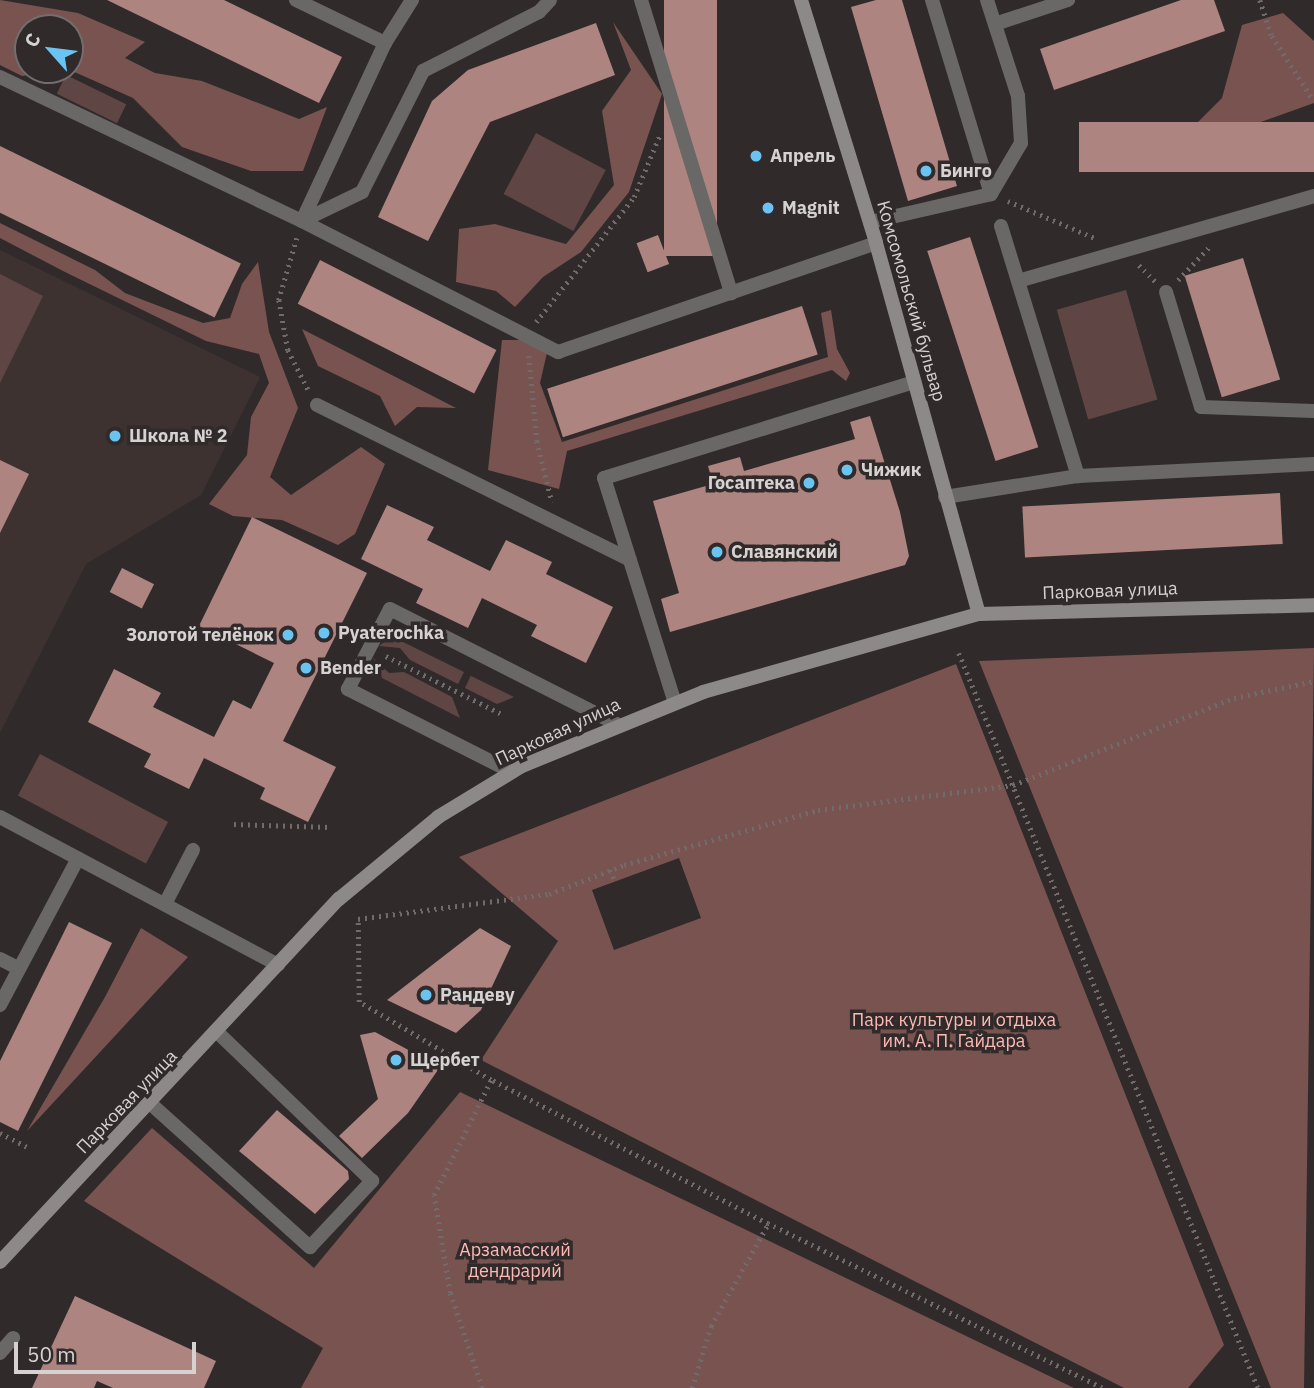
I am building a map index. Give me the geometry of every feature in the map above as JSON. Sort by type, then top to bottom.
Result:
[{"type":"street","name":"Комсомольский бульвар","points":[[801,0],[870,222],[979,614]]},
{"type":"street","name":"Парковая улица","points":[[0,1262],[219,1034],[339,899],[401,845],[512,772],[619,724],[675,703],[979,614],[1314,605]]},
{"type":"lane","points":[[296,0],[384,43]]},
{"type":"lane","points":[[302,221],[384,43],[412,0]]},
{"type":"lane","points":[[302,221],[362,192],[424,71],[539,12],[550,0]]},
{"type":"lane","points":[[641,0],[731,293]]},
{"type":"lane","points":[[932,0],[991,194]]},
{"type":"lane","points":[[870,222],[991,194],[1021,144],[1018,96],[987,0]]},
{"type":"lane","points":[[995,24],[1068,0]]},
{"type":"lane","points":[[0,78],[302,221],[558,352],[876,243]]},
{"type":"lane","points":[[1018,281],[1314,196]]},
{"type":"lane","points":[[1001,226],[1078,476]]},
{"type":"lane","points":[[1166,292],[1201,407],[1314,411]]},
{"type":"lane","points":[[675,703],[604,478],[914,382]]},
{"type":"lane","points":[[317,405],[630,560]]},
{"type":"lane","points":[[945,497],[1078,476],[1314,464]]},
{"type":"lane","points":[[512,772],[348,689],[390,609],[619,724]]},
{"type":"lane","points":[[0,817],[278,965]]},
{"type":"lane","points":[[165,904],[193,850]]},
{"type":"lane","points":[[0,1005],[78,858]]},
{"type":"lane","points":[[0,959],[18,968]]},
{"type":"lane","points":[[151,1104],[310,1247],[372,1181],[219,1034]]},
{"type":"lane","points":[[0,1353],[13,1338]]},
{"type":"path","points":[[1260,0],[1272,36],[1314,101]]},
{"type":"path","points":[[557,524],[537,441],[527,336],[560,285],[634,197],[673,103]]},
{"type":"path","points":[[991,194],[1126,252],[1166,292],[1237,218]]},
{"type":"path","points":[[302,221],[279,300],[288,350],[317,405]]},
{"type":"path","points":[[370,648],[502,714]]},
{"type":"path","points":[[960,653],[1258,1388]]},
{"type":"path","points":[[1102,1388],[768,1224],[491,1080],[359,1002],[358,919],[549,894],[610,870],[818,810],[1013,785],[1234,698],[1314,681]]},
{"type":"path","points":[[234,824],[331,827]]},
{"type":"path","points":[[610,870],[615,881]]},
{"type":"path","points":[[482,1388],[450,1293],[434,1195],[491,1080]]},
{"type":"path","points":[[0,1133],[29,1148]]},
{"type":"path","points":[[692,1388],[711,1326],[768,1224]]},
{"type":"shaded area","points":[[62,84],[84,84],[126,104],[117,123],[57,94]]},
{"type":"shaded area","points":[[536,133],[606,170],[573,231],[504,194]]},
{"type":"shaded area","name":"Школа № 2","points":[[0,250],[260,377],[201,495],[86,564],[0,733]]},
{"type":"shaded area","points":[[0,274],[43,296],[0,383]]},
{"type":"shaded area","points":[[1126,290],[1157,400],[1088,419],[1057,310]]},
{"type":"shaded area","points":[[387,640],[403,642],[464,672],[458,684],[410,660],[400,648],[379,646]]},
{"type":"shaded area","points":[[373,658],[389,673],[404,672],[452,697],[460,718],[382,678]]},
{"type":"shaded area","points":[[471,675],[514,697],[497,704],[465,688]]},
{"type":"shaded area","points":[[40,754],[168,822],[146,864],[18,795]]},
{"type":"green space","points":[[0,0],[80,14],[14,14],[14,72],[0,65]]},
{"type":"green space","points":[[1283,13],[1314,41],[1314,103],[1163,157],[1134,141],[1184,136],[1222,98],[1242,25]]},
{"type":"green space","points":[[84,16],[145,42],[125,58],[155,73],[202,81],[299,119],[327,107],[303,171],[251,171],[182,147],[133,98],[84,76]]},
{"type":"green space","points":[[613,22],[662,94],[629,192],[581,252],[543,277],[515,307],[496,291],[456,282],[459,229],[495,224],[566,244],[614,185],[602,111],[631,70]]},
{"type":"green space","points":[[0,223],[95,270],[125,293],[203,323],[230,318],[242,284],[258,262],[269,332],[298,408],[270,477],[291,495],[361,447],[385,464],[355,534],[338,545],[282,520],[233,516],[209,504],[247,455],[251,417],[269,383],[259,354],[206,341],[65,272],[0,238]]},
{"type":"green space","points":[[831,310],[837,349],[850,373],[846,381],[832,370],[567,451],[559,489],[488,470],[502,340],[550,340],[540,383],[562,442],[828,357],[821,313]]},
{"type":"green space","points":[[302,329],[456,408],[417,407],[395,426],[380,396],[318,366]]},
{"type":"green space","points":[[1314,648],[1304,1388],[1271,1388],[979,661]]},
{"type":"green space","name":"Парк культуры и отдыха им. А. П. Гайдара","points":[[956,664],[1224,1345],[1188,1388],[1124,1388],[481,1060],[558,941],[459,857]],"holes":[[[679,858],[701,918],[614,950],[592,890]]]},
{"type":"green space","points":[[141,928],[188,957],[27,1131],[105,997]]},
{"type":"green space","name":"Арзамасский дендрарий","points":[[460,1092],[1074,1388],[301,1388],[323,1348],[84,1201],[152,1128],[314,1268]]},
{"type":"building","points":[[107,0],[224,0],[342,57],[319,103]]},
{"type":"building","points":[[664,0],[717,0],[717,256],[664,256]]},
{"type":"building","points":[[876,0],[902,0],[957,186],[908,201],[851,7]]},
{"type":"building","points":[[1181,0],[1214,0],[1225,31],[1054,90],[1040,49]]},
{"type":"building","points":[[596,23],[615,75],[490,122],[428,241],[378,217],[432,101],[468,70]]},
{"type":"building","points":[[1079,122],[1314,122],[1314,172],[1079,172]]},
{"type":"building","points":[[0,146],[241,263],[215,317],[0,213]]},
{"type":"building","points":[[658,235],[669,264],[648,272],[637,243]]},
{"type":"building","points":[[970,237],[1038,447],[995,461],[927,251]]},
{"type":"building","points":[[1243,258],[1280,379],[1222,397],[1185,276]]},
{"type":"building","points":[[320,260],[496,350],[474,394],[298,304]]},
{"type":"building","points":[[802,306],[818,355],[563,437],[547,389]]},
{"type":"building","points":[[870,416],[900,512],[909,556],[905,565],[670,632],[661,599],[679,593],[653,501],[713,484],[708,466],[740,457],[744,471],[855,439],[850,422]]},
{"type":"building","points":[[0,460],[29,474],[0,533]]},
{"type":"building","points":[[1280,493],[1283,544],[1025,557],[1022,507]]},
{"type":"building","points":[[387,505],[434,527],[427,540],[490,571],[506,540],[552,562],[546,574],[613,607],[586,663],[531,636],[537,625],[482,598],[468,628],[416,603],[423,589],[361,559]]},
{"type":"building","points":[[252,517],[367,573],[283,741],[336,767],[308,822],[260,799],[265,788],[204,758],[189,789],[144,767],[151,754],[88,722],[114,669],[161,693],[153,707],[214,737],[233,700],[251,709],[274,663],[199,626]]},
{"type":"building","points":[[122,568],[154,584],[142,608],[110,592]]},
{"type":"building","points":[[69,922],[112,943],[18,1131],[0,1122],[0,1061]]},
{"type":"building","points":[[480,928],[511,946],[481,1010],[456,1033],[387,1000]]},
{"type":"building","points":[[375,1032],[440,1067],[408,1113],[362,1158],[339,1136],[378,1099],[360,1035]]},
{"type":"building","points":[[277,1110],[348,1171],[349,1179],[315,1214],[239,1151]]},
{"type":"building","points":[[75,1296],[216,1361],[204,1388],[113,1388],[97,1381],[94,1388],[32,1388]]},
{"type":"place","name":"Апрель","points":[[756,156]]},
{"type":"place","name":"Бинго","points":[[926,171]]},
{"type":"place","name":"Magnit","points":[[768,208]]},
{"type":"place","name":"Школа № 2","points":[[115,436]]},
{"type":"place","name":"Чижик","points":[[847,470]]},
{"type":"place","name":"Госаптека","points":[[809,483]]},
{"type":"place","name":"Славянский","points":[[717,552]]},
{"type":"place","name":"Pyaterochka","points":[[324,633]]},
{"type":"place","name":"Золотой телёнок","points":[[288,635]]},
{"type":"place","name":"Bender","points":[[306,668]]},
{"type":"place","name":"Рандеву","points":[[426,995]]},
{"type":"place","name":"Щербет","points":[[396,1060]]}]
